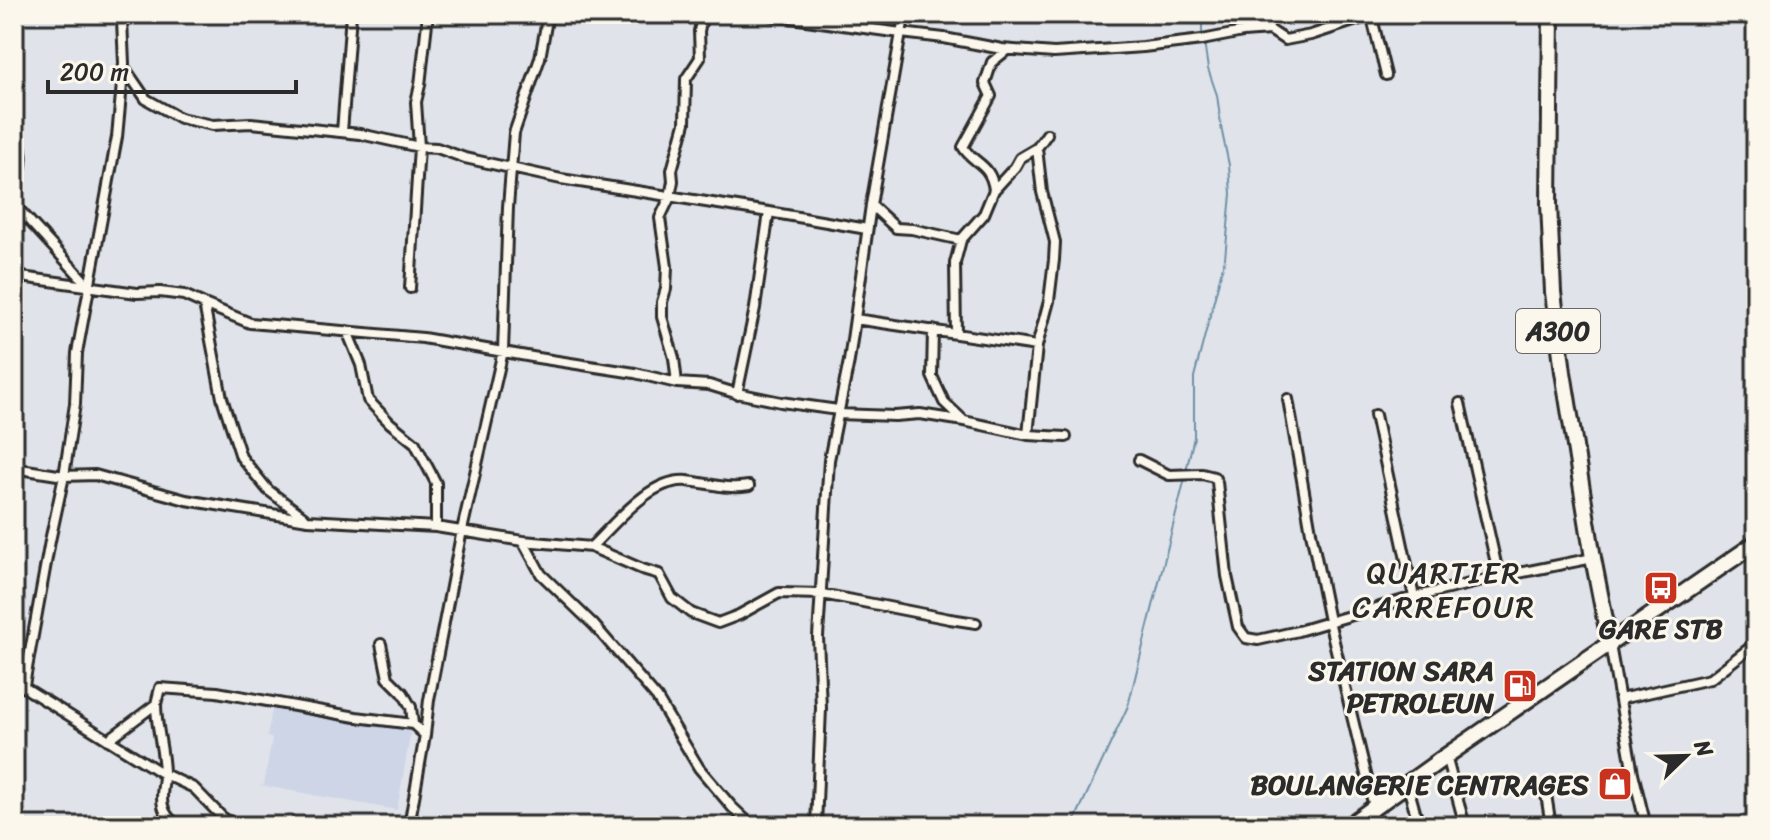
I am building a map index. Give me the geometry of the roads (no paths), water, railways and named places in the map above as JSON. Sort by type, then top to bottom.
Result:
[{"type":"highway","name":"A300","points":[[1551,14],[1549,204],[1553,292],[1593,558],[1610,645]]},
{"type":"highway","points":[[1348,826],[1756,543]]},
{"type":"street","points":[[24,685],[64,476],[75,404],[77,353],[117,137],[124,67],[123,14]]},
{"type":"street","points":[[342,132],[351,14]]},
{"type":"street","points":[[410,288],[419,147],[416,102],[428,14]]},
{"type":"street","points":[[409,826],[429,700],[462,530],[503,351],[514,133],[540,58],[548,14]]},
{"type":"street","points":[[677,383],[674,358],[662,317],[667,267],[660,218],[670,197],[672,170],[685,123],[686,79],[700,58],[699,31],[703,14]]},
{"type":"street","points":[[762,14],[944,38],[1008,50],[1054,53],[1202,40],[1270,30],[1285,40],[1311,35],[1372,14],[1386,75]]},
{"type":"street","points":[[816,826],[821,708],[818,637],[829,460],[849,361],[867,229],[905,14]]},
{"type":"street","points":[[994,190],[993,180],[982,164],[963,147],[991,96],[985,83],[992,62],[1008,50]]},
{"type":"street","points":[[124,67],[146,99],[180,118],[213,125],[251,123],[360,134],[437,148],[465,158],[561,179],[867,229]]},
{"type":"street","points":[[14,122],[21,144],[22,168],[14,191]]},
{"type":"street","points":[[956,333],[955,263],[961,240],[984,214],[994,190],[1020,158],[1037,148],[1047,134]]},
{"type":"street","points":[[1028,435],[1037,346],[1049,301],[1055,242],[1042,192],[1037,148]]},
{"type":"street","points":[[14,204],[89,285]]},
{"type":"street","points":[[871,205],[896,228],[961,240]]},
{"type":"street","points":[[737,394],[755,308],[769,212]]},
{"type":"street","points":[[14,276],[137,293],[184,295],[250,323],[404,335],[635,373],[677,383],[709,385],[737,394],[838,412],[895,416],[920,414],[1028,435],[1066,437]]},
{"type":"street","points":[[204,304],[222,398],[241,457],[268,490],[308,520]]},
{"type":"street","points":[[855,319],[1037,346]]},
{"type":"street","points":[[933,330],[932,376],[944,402],[964,421]]},
{"type":"street","points":[[347,331],[361,365],[368,400],[415,443],[436,483],[436,527]]},
{"type":"street","points":[[1288,399],[1329,621],[1374,807]]},
{"type":"street","points":[[1460,403],[1499,577]]},
{"type":"street","points":[[1375,415],[1414,597]]},
{"type":"street","points":[[1139,460],[1169,475],[1202,474],[1214,477],[1227,576],[1238,627],[1246,638],[1258,640],[1298,631],[1414,597],[1593,558]]},
{"type":"street","points":[[14,468],[64,476],[95,475],[186,500],[308,520],[436,527],[523,541],[591,547],[659,574],[672,598],[691,613],[718,623],[779,593],[822,594],[976,623]]},
{"type":"street","points":[[591,547],[652,490],[682,481],[734,489],[749,486]]},
{"type":"street","points":[[523,541],[541,574],[594,625],[657,698],[699,768],[752,826]]},
{"type":"street","points":[[1620,699],[1710,679],[1756,643]]},
{"type":"street","points":[[381,644],[388,678],[403,693],[411,707],[413,724]]},
{"type":"street","points":[[1610,645],[1633,773],[1646,826]]},
{"type":"street","points":[[14,681],[164,774],[194,788],[235,826]]},
{"type":"street","points":[[178,826],[163,809],[161,793],[164,774],[156,724],[160,688],[198,690],[413,724],[425,735]]},
{"type":"street","points":[[108,740],[156,704]]},
{"type":"street","points":[[1446,756],[1465,826]]},
{"type":"street","points":[[1407,783],[1419,826]]},
{"type":"street","points":[[1545,788],[1551,826]]},
{"type":"waterway","points":[[1202,14],[1202,37]]},
{"type":"waterway","points":[[1186,471],[1194,437],[1194,377],[1225,258],[1231,194],[1217,95],[1208,69],[1204,42]]},
{"type":"waterway","points":[[1072,826],[1128,706],[1185,478]]},
{"type":"place","name":"GARE STB","points":[[1661,588]]},
{"type":"place","name":"STATION SARA PETROLEUN","points":[[1520,686]]},
{"type":"place","name":"BOULANGERIE CENTRAGES","points":[[1615,784]]},
{"type":"district","name":"QUARTIER CARREFOUR","points":[[1444,590]]}]
